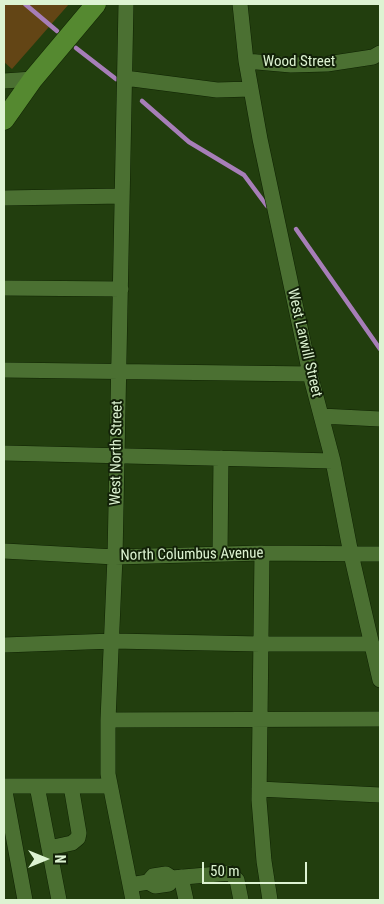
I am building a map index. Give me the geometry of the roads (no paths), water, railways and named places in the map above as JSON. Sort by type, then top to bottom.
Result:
[{"type":"main road","points":[[4,120],[33,79],[96,4]]},
{"type":"street","name":"West North Street","points":[[126,4],[115,556],[113,641],[108,720],[108,774],[132,893]]},
{"type":"street","name":"West Larwill Street","points":[[240,4],[246,61],[260,139],[310,374],[333,461],[380,680]]},
{"type":"street","name":"Wood Street","points":[[246,61],[291,65],[327,64],[373,57],[380,53]]},
{"type":"street","points":[[125,78],[217,90],[251,89]]},
{"type":"street","points":[[4,81],[33,79]]},
{"type":"street","points":[[4,198],[122,196]]},
{"type":"street","points":[[4,288],[121,289]]},
{"type":"street","points":[[4,370],[119,370],[310,374]]},
{"type":"street","points":[[321,416],[380,419]]},
{"type":"street","points":[[4,453],[333,461]]},
{"type":"street","points":[[220,554],[221,458]]},
{"type":"street","name":"North Columbus Avenue","points":[[4,551],[115,556],[262,553],[380,554]]},
{"type":"street","points":[[262,553],[259,789],[264,861],[270,900]]},
{"type":"street","points":[[4,644],[113,641],[372,644]]},
{"type":"street","points":[[108,720],[380,720]]},
{"type":"street","points":[[25,900],[4,786],[110,786]]},
{"type":"street","points":[[37,786],[59,900]]},
{"type":"street","points":[[49,848],[72,843],[78,838],[79,834],[71,786]]},
{"type":"street","points":[[259,789],[380,795]]},
{"type":"street","points":[[132,893],[148,882],[154,886],[168,884],[177,877],[230,873],[237,880],[241,900]]},
{"type":"street","points":[[177,877],[186,900]]},
{"type":"waterway","points":[[25,4],[57,31]]},
{"type":"waterway","points":[[76,48],[116,79]]},
{"type":"waterway","points":[[142,101],[189,142],[244,175],[267,206]]},
{"type":"waterway","points":[[296,229],[380,349]]}]
